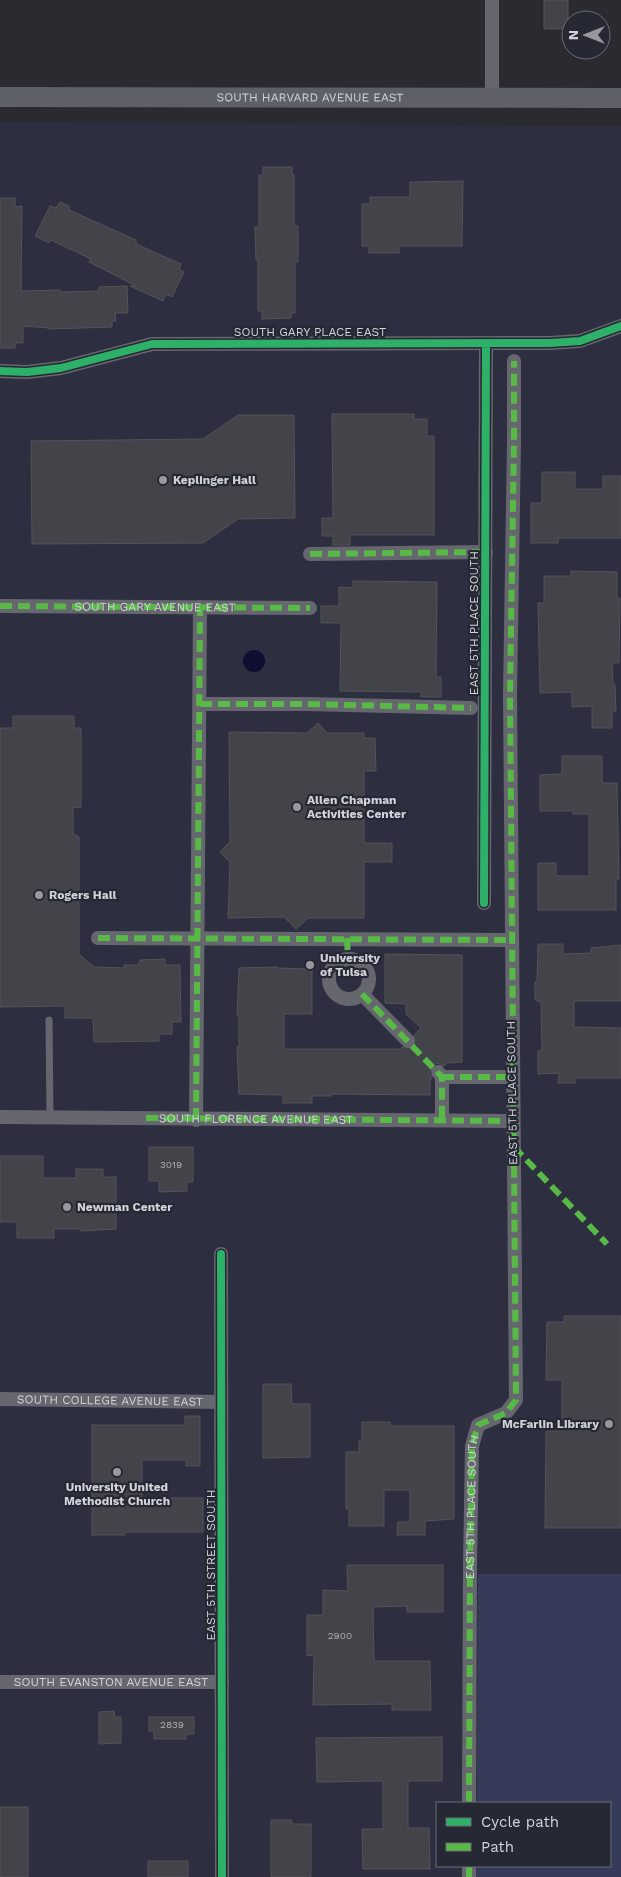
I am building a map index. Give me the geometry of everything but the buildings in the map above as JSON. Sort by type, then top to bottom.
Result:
[{"type":"main road","name":"SOUTH HARVARD AVENUE EAST","points":[[0,97],[621,98]]},
{"type":"street","points":[[492,0],[492,97]]},
{"type":"street","name":"SOUTH GARY PLACE EAST","points":[[0,372],[27,372],[61,368],[152,344],[486,344],[580,340],[621,326]]},
{"type":"street","name":"EAST 5TH PLACE SOUTH","points":[[484,903],[486,344]]},
{"type":"street","name":"EAST 5TH PLACE SOUTH","points":[[470,1802],[472,1446],[478,1425],[506,1413],[516,1400],[512,1121],[510,694],[514,362]]},
{"type":"street","points":[[310,554],[486,552]]},
{"type":"street","name":"SOUTH GARY AVENUE EAST","points":[[0,606],[310,608]]},
{"type":"street","points":[[196,1120],[200,606]]},
{"type":"street","points":[[200,704],[308,704],[471,708]]},
{"type":"street","points":[[98,938],[511,940]]},
{"type":"street","points":[[347,938],[348,959]]},
{"type":"street","points":[[348,959],[360,962],[367,972],[368,984],[362,994],[349,999],[342,998],[331,989],[329,983],[331,969],[335,964],[348,959]]},
{"type":"street","points":[[362,994],[408,1041]]},
{"type":"street","points":[[442,1120],[440,1074],[512,1077]]},
{"type":"street","name":"SOUTH FLORENCE AVENUE EAST","points":[[0,1117],[512,1121]]},
{"type":"street","name":"EAST 5TH STREET SOUTH","points":[[222,1254],[222,1877]]},
{"type":"street","name":"SOUTH COLLEGE AVENUE EAST","points":[[0,1399],[221,1402]]},
{"type":"street","name":"SOUTH EVANSTON AVENUE EAST","points":[[0,1682],[222,1682]]},
{"type":"lane","points":[[49,1020],[50,1118]]},
{"type":"shaded area","name":"University of Tulsa","points":[[0,122],[621,126],[621,1877],[0,1877]]},
{"type":"shaded area","points":[[250,650],[258,650],[265,657],[265,665],[258,672],[250,672],[243,665],[243,657]]},
{"type":"shaded area","points":[[478,1574],[621,1574],[621,1877],[476,1877],[477,1867],[611,1867],[611,1802],[477,1802]]},
{"type":"tunnel","points":[[408,1041],[438,1072]]},
{"type":"marked path","points":[[469,1802],[472,1446],[478,1425],[506,1413],[516,1400],[510,694],[514,361]]},
{"type":"marked path","points":[[310,554],[486,552]]},
{"type":"marked path","points":[[0,606],[310,608]]},
{"type":"marked path","points":[[196,1120],[200,607]]},
{"type":"marked path","points":[[200,704],[308,704],[471,708]]},
{"type":"marked path","points":[[98,938],[511,940]]},
{"type":"marked path","points":[[347,938],[348,959]]},
{"type":"marked path","points":[[362,994],[442,1077],[442,1120]]},
{"type":"marked path","points":[[442,1077],[512,1077]]},
{"type":"marked path","points":[[146,1118],[513,1121]]},
{"type":"marked path","points":[[514,1147],[607,1244]]},
{"type":"marked path","points":[[469,1867],[469,1877]]},
{"type":"cycle path","points":[[0,371],[27,372],[61,368],[152,344],[550,343],[580,341],[621,326]]},
{"type":"cycle path","points":[[484,903],[486,344]]},
{"type":"cycle path","points":[[221,1254],[222,1877]]},
{"type":"place","name":"Keplinger Hall","points":[[163,480]]},
{"type":"place","name":"Allen Chapman Activities Center","points":[[297,807]]},
{"type":"place","name":"Rogers Hall","points":[[39,895]]},
{"type":"place","name":"University of Tulsa","points":[[310,965]]},
{"type":"place","name":"Newman Center","points":[[67,1207]]},
{"type":"place","name":"McFarlin Library","points":[[609,1424]]},
{"type":"place","name":"University United Methodist Church","points":[[117,1472]]}]
